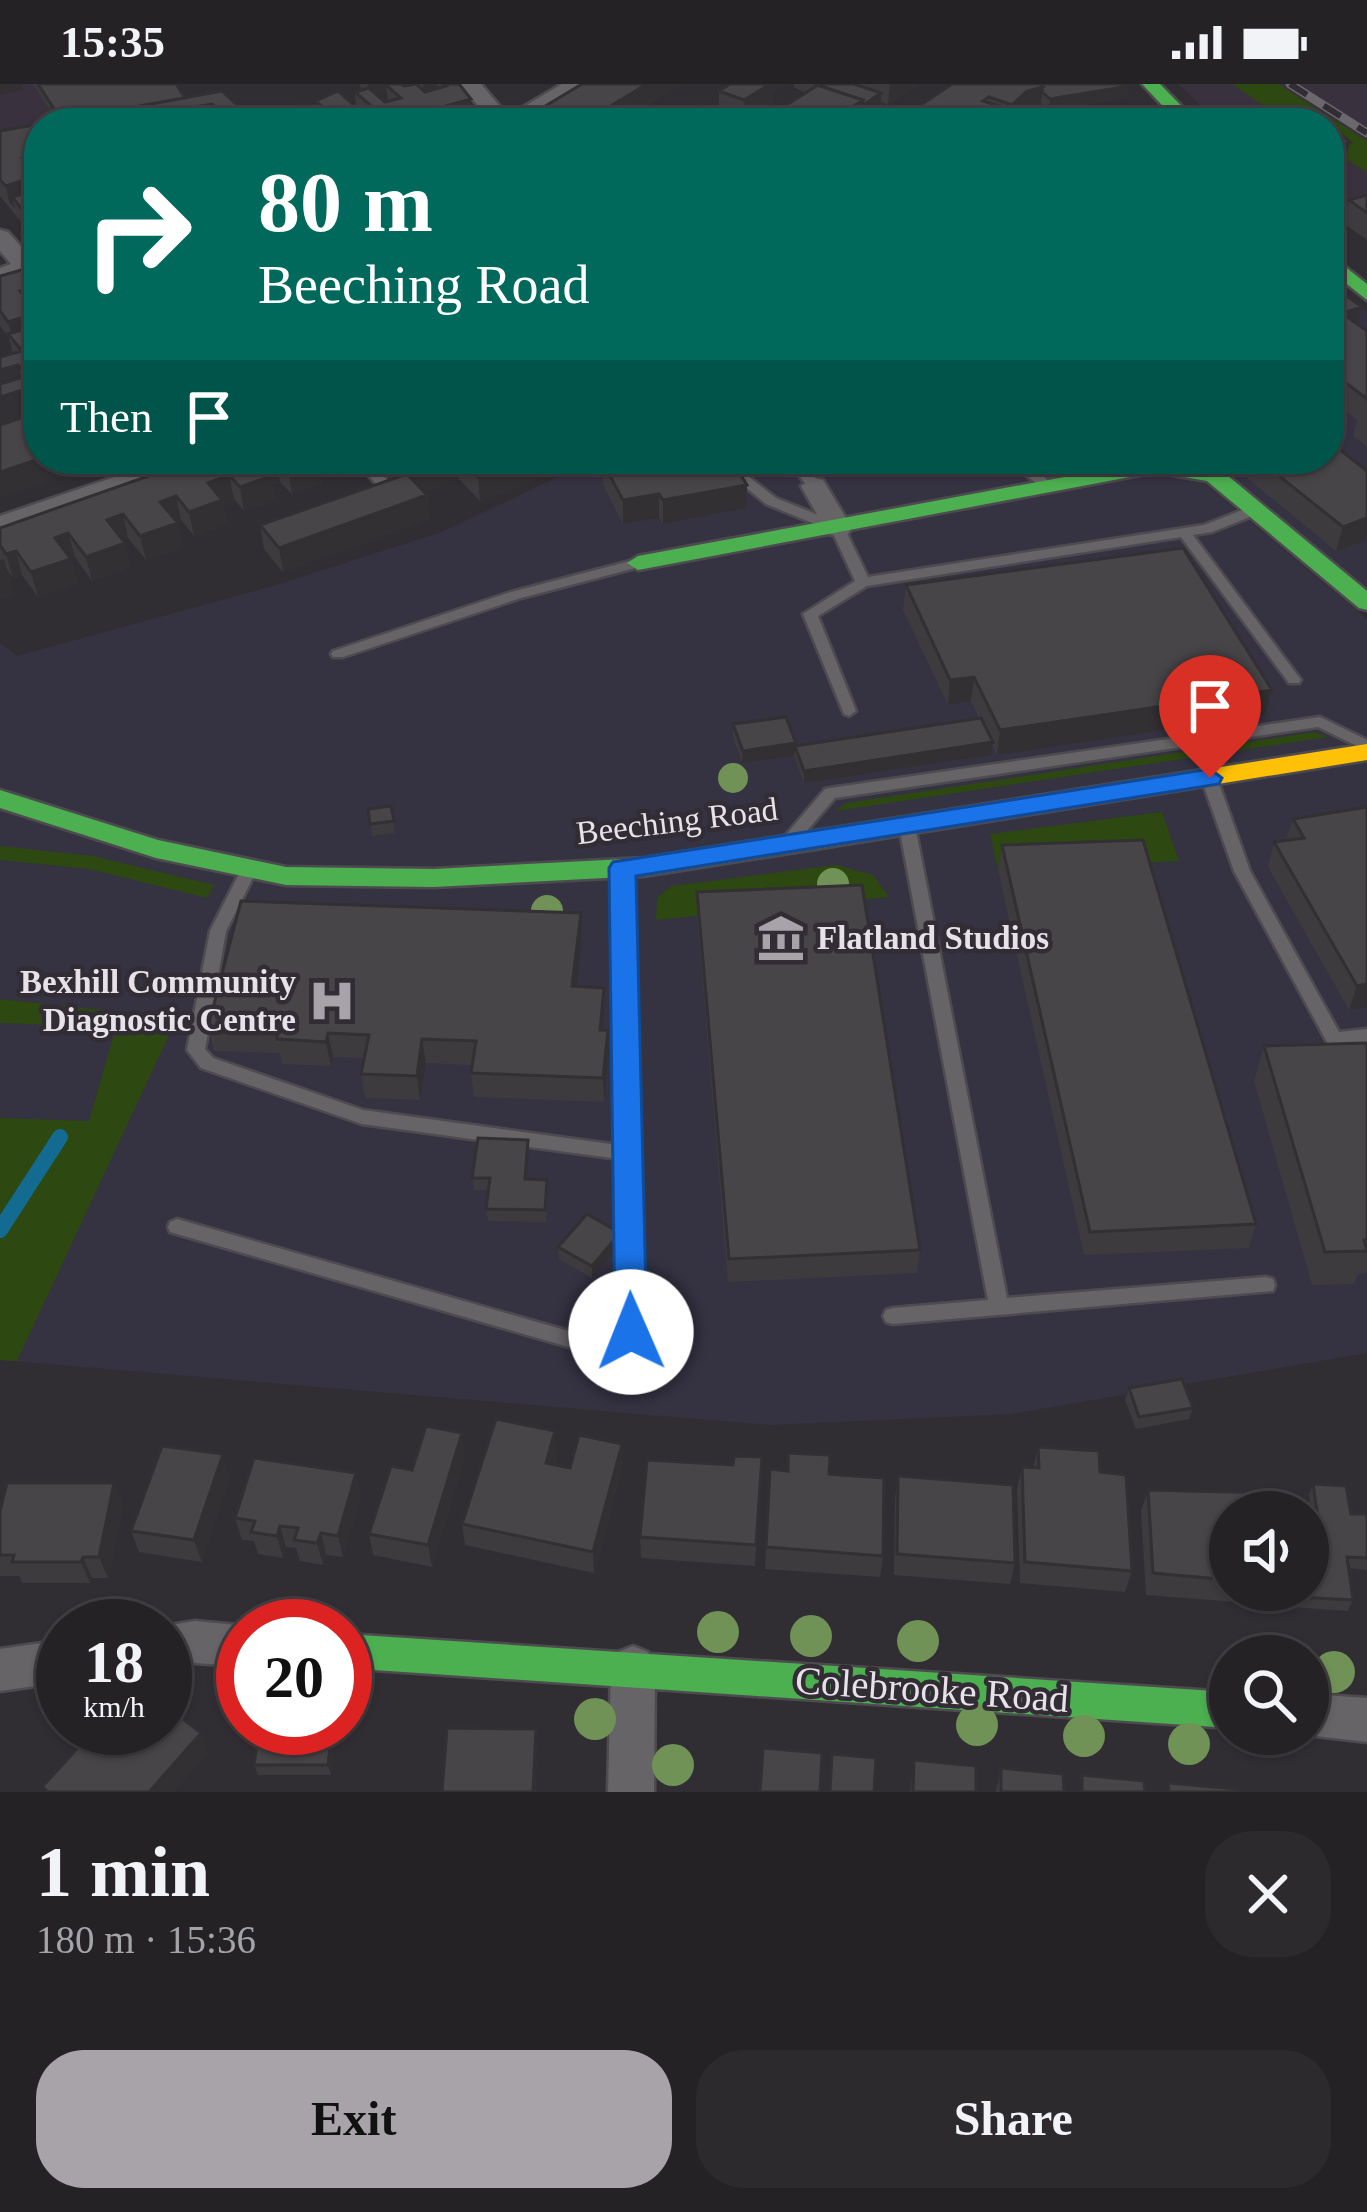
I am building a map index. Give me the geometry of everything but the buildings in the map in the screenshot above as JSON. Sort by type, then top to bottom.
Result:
[{"type":"street","points":[[470,84],[493,108]]},
{"type":"street","points":[[534,108],[578,84]]},
{"type":"street","points":[[1150,84],[1174,108]]},
{"type":"street","points":[[0,237],[24,258]]},
{"type":"street","points":[[0,525],[147,474]]},
{"type":"street","points":[[638,563],[1110,474]]},
{"type":"street","points":[[1209,474],[1367,603]]},
{"type":"street","points":[[814,486],[838,528]]},
{"type":"street","name":"Beeching Road","points":[[0,799],[156,849],[286,876],[434,878],[622,868],[1210,778],[1367,749]]},
{"type":"street","name":"Colebrooke Road","points":[[372,1652],[1209,1708]]},
{"type":"street","points":[[0,1670],[36,1665]]},
{"type":"street","points":[[631,1792],[633,1667]]},
{"type":"street","points":[[1329,1717],[1367,1720]]},
{"type":"lane","points":[[366,495],[386,488],[374,474]]},
{"type":"lane","points":[[737,474],[771,501],[838,528],[863,582]]},
{"type":"lane","points":[[805,474],[814,486]]},
{"type":"lane","points":[[1033,474],[1047,485]]},
{"type":"lane","points":[[849,711],[810,614],[863,582],[1207,530],[1256,509]]},
{"type":"lane","points":[[1184,532],[1294,680]]},
{"type":"lane","points":[[338,654],[516,595],[638,563]]},
{"type":"lane","points":[[785,844],[830,793],[1320,722],[1367,749]]},
{"type":"lane","points":[[1210,778],[1242,871],[1334,1039],[1367,1036]]},
{"type":"lane","points":[[907,826],[999,1307]]},
{"type":"lane","points":[[250,868],[218,931],[196,1050],[207,1063],[362,1118],[628,1153]]},
{"type":"lane","points":[[177,1228],[593,1346],[631,1332],[622,868]]},
{"type":"lane","points":[[893,1316],[1266,1285]]},
{"type":"shaded area","points":[[0,84],[172,84],[163,108],[24,108],[24,147],[0,152]]},
{"type":"shaded area","points":[[1178,84],[1367,84],[1367,209],[1344,213],[1344,108],[1203,108]]},
{"type":"shaded area","points":[[1344,293],[1367,312],[1367,589],[1227,474],[1344,474]]},
{"type":"shaded area","points":[[564,474],[1193,474],[1367,619],[1367,1353],[1011,1414],[770,1425],[0,1360],[0,643],[17,656],[273,586],[442,532]]},
{"type":"green space","points":[[1232,84],[1278,84],[1315,108],[1267,108]]},
{"type":"green space","points":[[1344,126],[1367,141],[1367,172],[1344,158]]},
{"type":"green space","points":[[1314,732],[1328,737],[836,811],[846,803]]},
{"type":"green space","points":[[1162,812],[1179,861],[998,870],[990,834]]},
{"type":"green space","points":[[0,846],[93,856],[214,885],[207,898],[89,869],[0,860]]},
{"type":"green space","points":[[836,865],[873,875],[889,897],[656,920],[657,898],[671,886]]},
{"type":"green space","points":[[0,999],[177,1018],[17,1361],[0,1360],[0,1118],[89,1121],[116,1027],[0,1023]]},
{"type":"waterway","points":[[0,1230],[60,1137]]},
{"type":"railway","points":[[1290,84],[1328,108]]},
{"type":"railway","points":[[1344,118],[1367,133]]},
{"type":"traffic: fast","points":[[1150,84],[1174,108]]},
{"type":"traffic: fast","points":[[1344,273],[1367,294]]},
{"type":"traffic: fast","points":[[638,563],[1113,474]]},
{"type":"traffic: fast","points":[[1202,474],[1214,476],[1367,603]]},
{"type":"traffic: fast","points":[[0,799],[156,849],[286,876],[434,878],[644,867],[815,840]]},
{"type":"traffic: fast","points":[[372,1653],[1209,1709]]},
{"type":"traffic: slow","points":[[815,840],[1367,752]]},
{"type":"place","name":"Flatland Studios","points":[[781,938]]},
{"type":"place","name":"Bexhill Community Diagnostic Centre","points":[[332,1001]]},
{"type":"route","points":[[631,1332],[622,868],[1210,778]]}]
